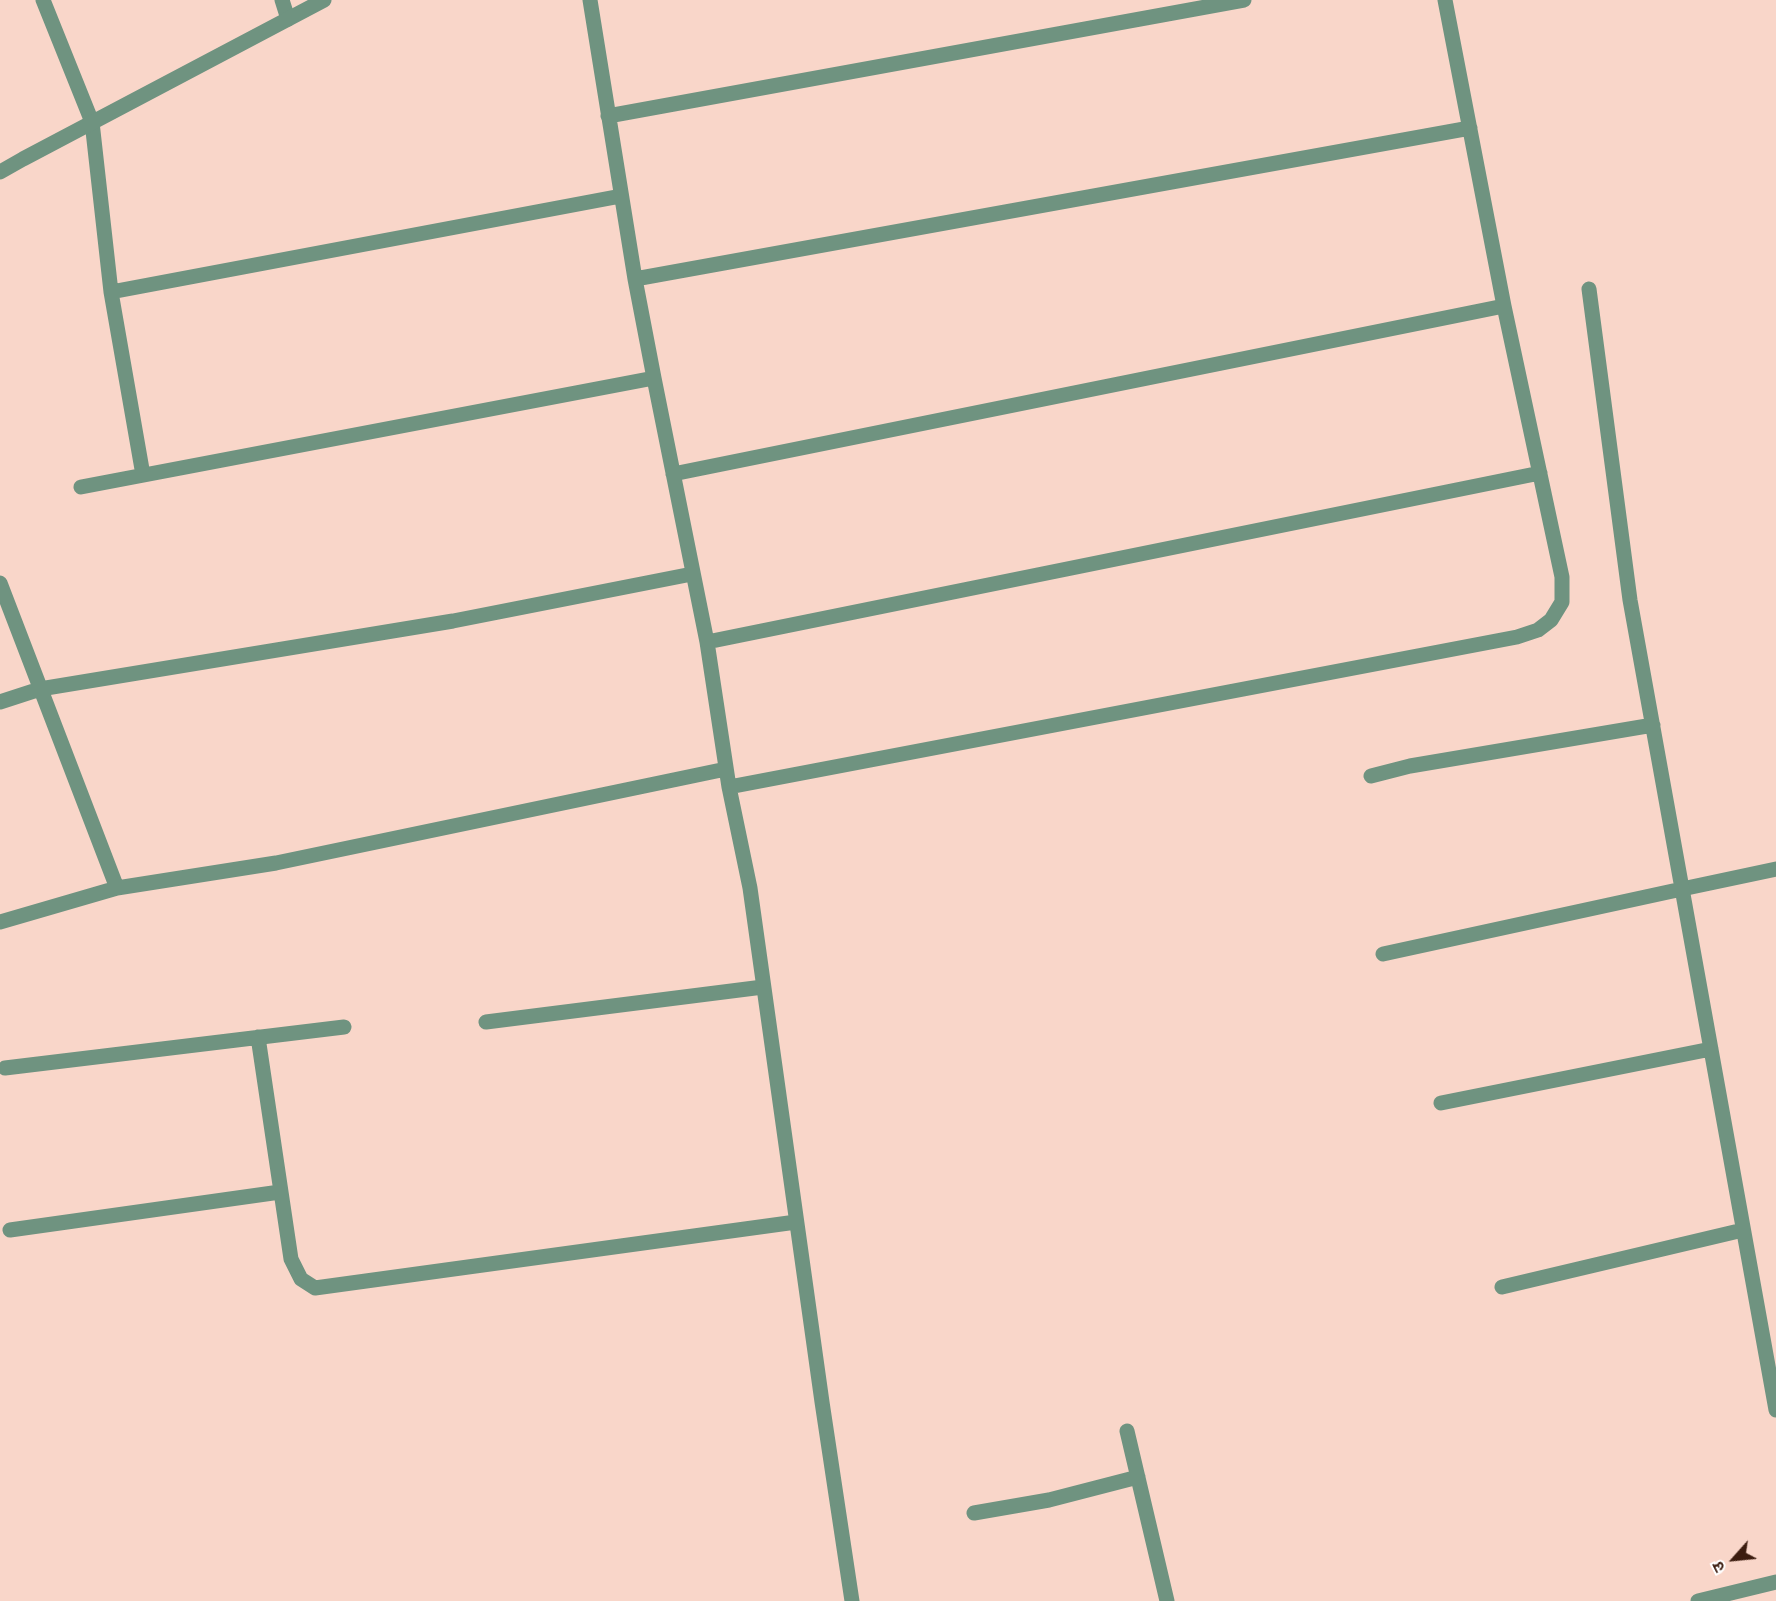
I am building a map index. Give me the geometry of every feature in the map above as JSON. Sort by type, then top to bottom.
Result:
[{"type":"street","points":[[43,0],[92,122],[111,292],[143,475]]},
{"type":"street","points":[[282,0],[288,19]]},
{"type":"street","points":[[0,172],[324,0]]},
{"type":"street","points":[[590,0],[635,279],[707,642],[729,787],[750,888],[852,1601]]},
{"type":"street","points":[[608,116],[1200,4],[1244,0]]},
{"type":"street","points":[[729,787],[1506,639],[1538,630],[1551,620],[1562,602],[1562,577],[1504,306],[1445,0]]},
{"type":"street","points":[[635,279],[1470,129]]},
{"type":"street","points":[[111,292],[621,196]]},
{"type":"street","points":[[1589,289],[1630,600],[1776,1410]]},
{"type":"street","points":[[673,474],[1504,306]]},
{"type":"street","points":[[81,487],[654,378]]},
{"type":"street","points":[[707,642],[1540,473]]},
{"type":"street","points":[[0,702],[40,689],[453,621],[692,574]]},
{"type":"street","points":[[0,583],[117,888]]},
{"type":"street","points":[[1371,776],[1410,766],[1653,725]]},
{"type":"street","points":[[0,922],[117,888],[276,863],[726,769]]},
{"type":"street","points":[[1383,954],[1776,869]]},
{"type":"street","points":[[486,1022],[763,987]]},
{"type":"street","points":[[5,1068],[344,1027]]},
{"type":"street","points":[[258,1037],[291,1259],[301,1279],[315,1288],[796,1222]]},
{"type":"street","points":[[1441,1103],[1711,1049]]},
{"type":"street","points":[[10,1230],[280,1192]]},
{"type":"street","points":[[1502,1287],[1743,1230]]},
{"type":"street","points":[[1127,1431],[1167,1601]]},
{"type":"street","points":[[974,1513],[1049,1500],[1138,1477]]},
{"type":"street","points":[[1698,1601],[1776,1582]]}]
